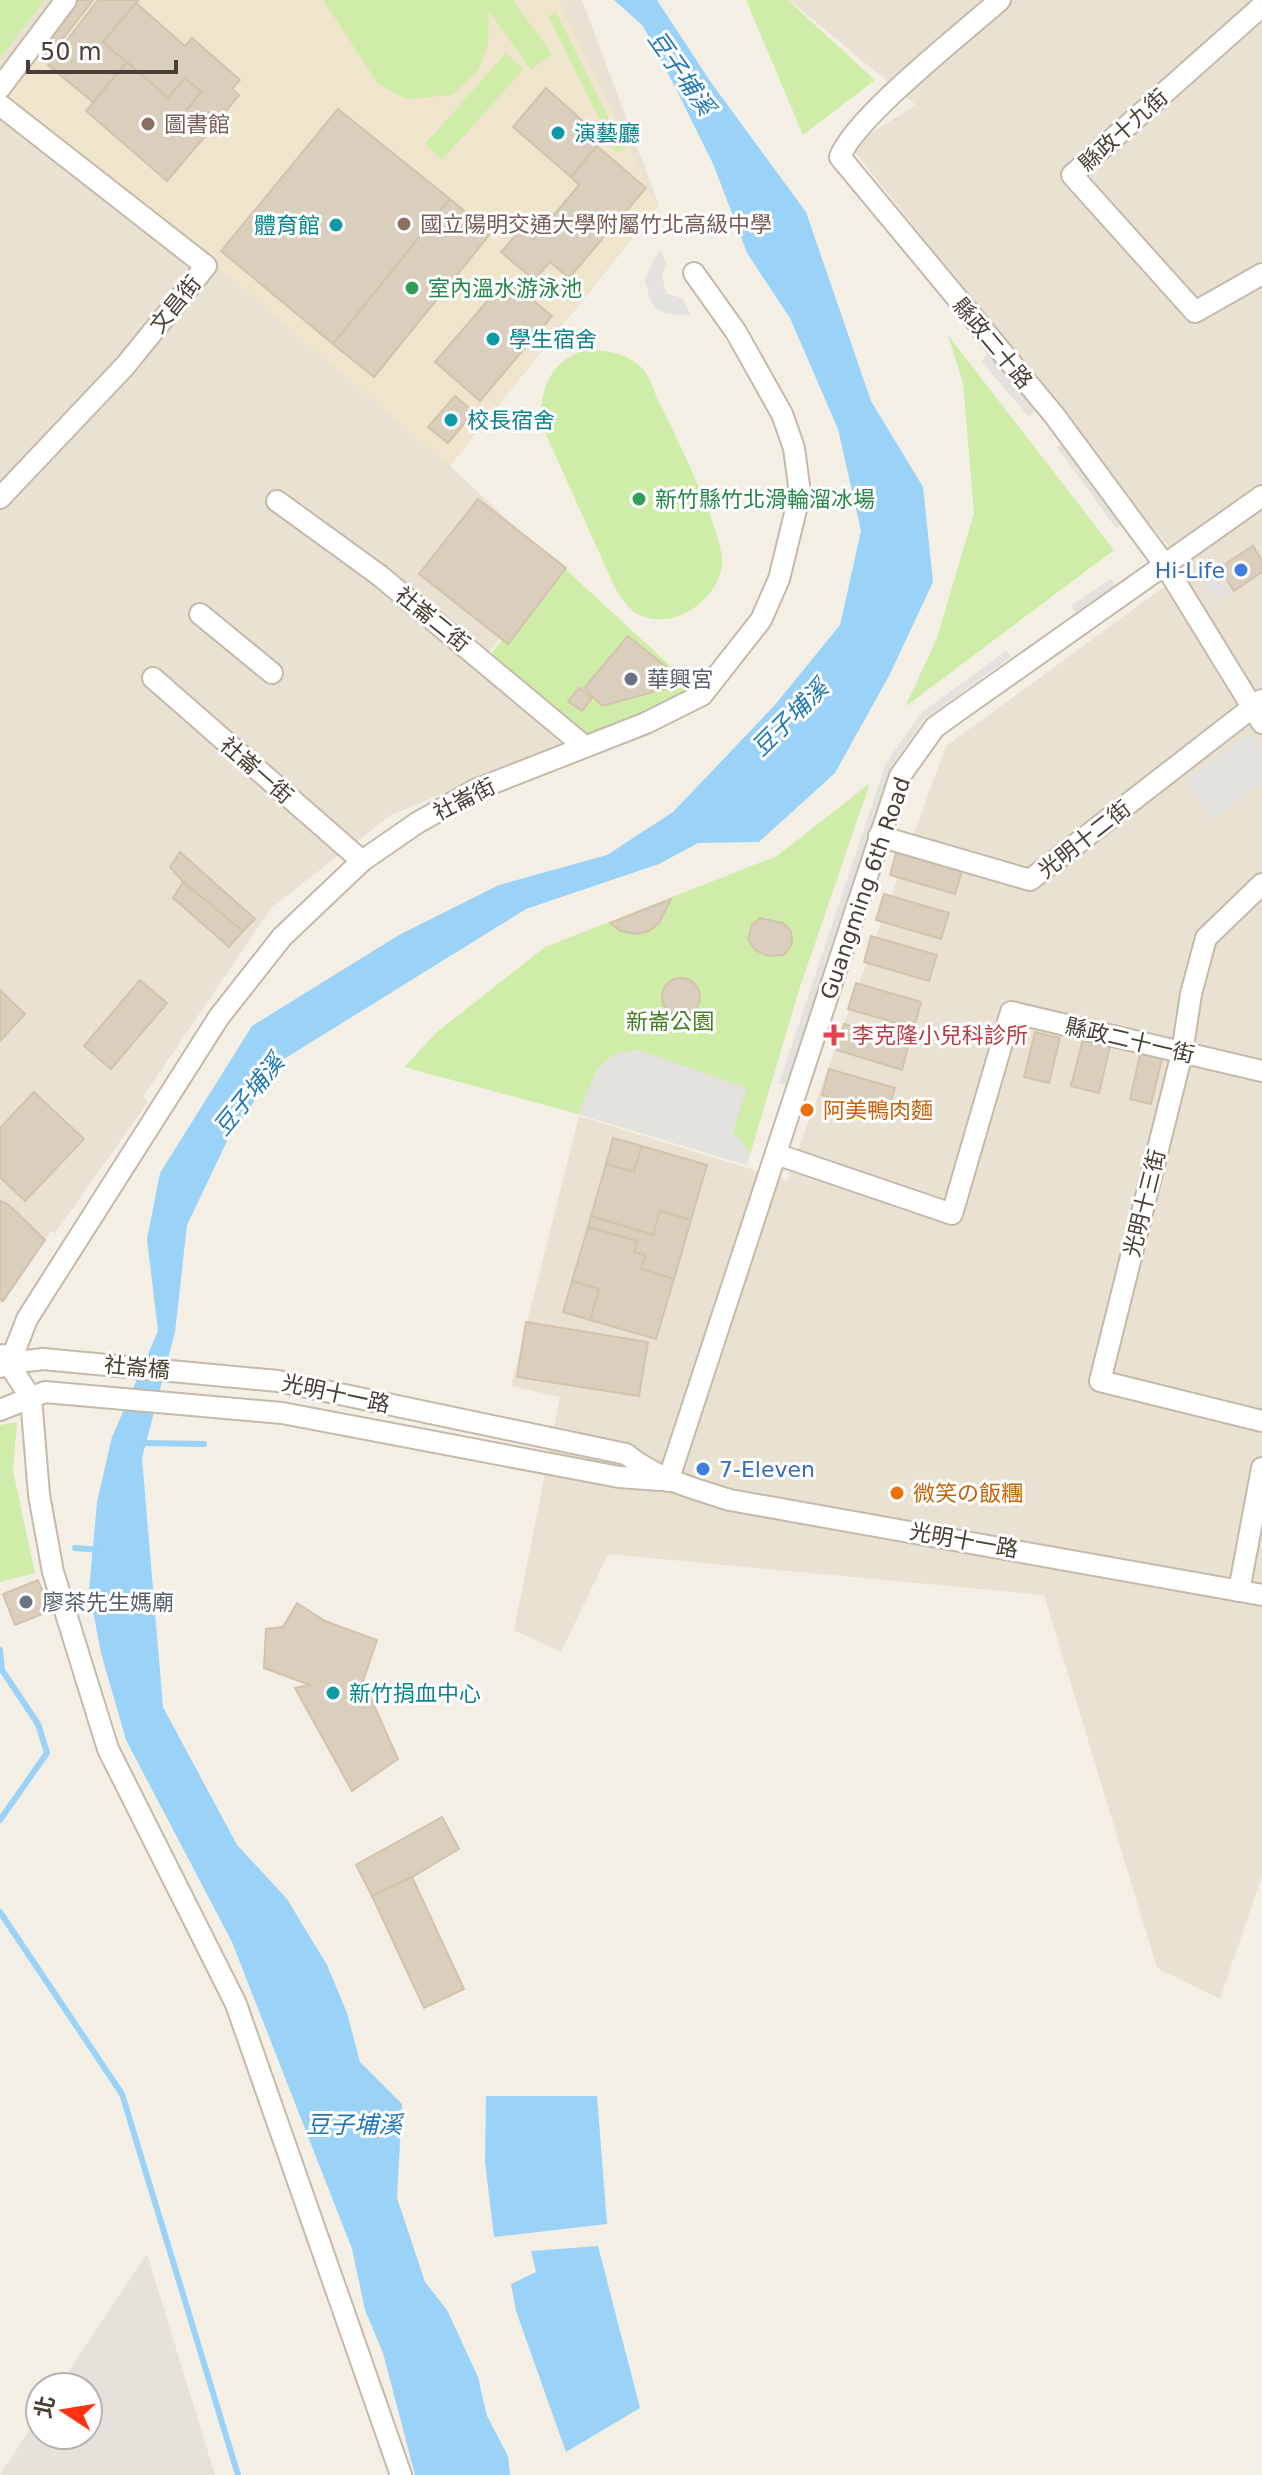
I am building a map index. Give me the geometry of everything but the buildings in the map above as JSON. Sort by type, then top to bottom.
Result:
[{"type":"street","points":[[0,88],[66,0]]},
{"type":"street","name":"縣政二十路","points":[[1000,0],[875,113],[844,145],[840,157],[1054,415],[1165,565],[1259,710]]},
{"type":"street","name":"縣政十九街","points":[[1262,6],[1072,175],[1195,312],[1262,274]]},
{"type":"street","name":"文昌街","points":[[0,105],[206,266],[125,366],[0,498]]},
{"type":"street","name":"社崙街","points":[[3,1361],[219,1017],[282,937],[362,861],[417,823],[475,790],[646,723],[702,695],[761,620],[779,579],[800,493],[794,448],[782,414],[736,332],[694,273]]},
{"type":"street","name":"Guangming 6th Road","points":[[668,1481],[900,776],[935,727],[1262,496]]},
{"type":"street","name":"社崙二街","points":[[277,501],[379,575],[584,746]]},
{"type":"street","points":[[200,614],[272,673]]},
{"type":"street","name":"社崙一街","points":[[153,678],[362,861]]},
{"type":"street","name":"光明十二街","points":[[879,836],[1030,880],[1259,710]]},
{"type":"street","name":"光明十三街","points":[[1262,884],[1206,938],[1191,994],[1182,1053],[1100,1381],[1262,1421]]},
{"type":"street","name":"縣政二十一街","points":[[776,1154],[952,1214],[1011,1012],[1262,1071]]},
{"type":"street","name":"社崙橋","points":[[3,1361],[43,1359],[231,1376]]},
{"type":"street","points":[[3,1361],[38,1395],[39,1495],[53,1572],[108,1749],[236,2004],[401,2475]]},
{"type":"street","name":"光明十一路","points":[[231,1376],[278,1381],[626,1454],[643,1468],[668,1481],[730,1500],[1262,1595]]},
{"type":"street","points":[[0,1410],[38,1395]]},
{"type":"street","name":"社崙橋","points":[[38,1395],[227,1407]]},
{"type":"street","name":"光明十一路","points":[[227,1407],[282,1413],[619,1477],[668,1481]]},
{"type":"street","points":[[1239,1591],[1262,1468]]},
{"type":"shaded area","points":[[0,0],[582,0],[659,205],[450,466],[557,566],[480,663],[567,743],[391,815],[272,907],[143,1097],[148,1102],[55,1233],[51,1231],[0,1304]]},
{"type":"shaded area","name":"國立陽明交通大學附屬竹北高級中學","points":[[76,0],[559,0],[657,205],[450,466],[190,243],[6,94]]},
{"type":"shaded area","points":[[789,0],[1262,0],[1262,1876],[1220,1999],[1157,1968],[1044,1595],[608,1554],[561,1652],[514,1630],[560,1397],[511,1386],[579,1116],[787,1180],[946,746],[1187,570],[850,146],[916,105]]},
{"type":"shaded area","points":[[660,250],[666,263],[662,277],[667,294],[682,298],[691,315],[667,314],[657,309],[650,300],[645,280]]},
{"type":"shaded area","points":[[988,354],[1036,410],[1029,417],[981,361]]},
{"type":"shaded area","points":[[1064,442],[1123,523],[1116,528],[1057,447]]},
{"type":"shaded area","points":[[1219,568],[1234,591],[1217,601],[1202,578]]},
{"type":"shaded area","points":[[1111,579],[1116,585],[1076,612],[1071,606]]},
{"type":"shaded area","points":[[1006,651],[1011,657],[923,720],[891,768],[786,1085],[779,1083],[886,763],[921,713]]},
{"type":"shaded area","points":[[1251,734],[1262,750],[1262,785],[1212,819],[1185,780]]},
{"type":"shaded area","points":[[638,1050],[747,1088],[733,1132],[750,1153],[747,1165],[578,1114],[597,1069],[614,1054]]},
{"type":"shaded area","points":[[147,2254],[215,2475],[0,2475],[24,2438],[24,2451],[104,2451],[104,2371],[69,2371]]},
{"type":"green space","points":[[0,0],[45,0],[0,58]]},
{"type":"green space","points":[[323,0],[513,0],[552,54],[531,70],[489,11],[488,44],[479,69],[452,95],[407,99],[379,85]]},
{"type":"green space","points":[[746,0],[788,0],[875,80],[803,135]]},
{"type":"green space","points":[[556,12],[624,149],[616,153],[548,16]]},
{"type":"green space","points":[[506,53],[524,69],[442,160],[425,144]]},
{"type":"green space","points":[[948,335],[1114,550],[905,707],[937,638],[974,513],[963,383]]},
{"type":"green space","name":"新竹縣竹北滑輪溜冰場","points":[[587,349],[624,356],[643,369],[708,509],[722,566],[719,578],[704,600],[683,614],[658,619],[645,617],[624,601],[615,588],[540,421],[543,396],[551,376],[565,360]]},
{"type":"green space","points":[[562,566],[702,695],[584,746],[485,661]]},
{"type":"green space","name":"新崙公園","points":[[870,783],[799,990],[747,1165],[578,1114],[404,1067],[437,1032],[545,947],[777,856]]},
{"type":"green space","points":[[17,1422],[13,1471],[35,1573],[0,1582],[0,1425]]},
{"type":"water","name":"豆子埔溪","points":[[614,0],[657,0],[710,81],[806,212],[871,401],[923,487],[933,582],[890,674],[835,773],[759,842],[698,843],[659,864],[526,909],[284,1059],[229,1137],[187,1225],[175,1332],[142,1458],[163,1707],[237,1845],[287,1899],[327,1965],[347,2013],[360,2062],[402,2104],[397,2198],[425,2282],[447,2310],[478,2377],[487,2416],[508,2456],[510,2475],[415,2475],[383,2353],[365,2310],[352,2249],[232,1942],[126,1740],[101,1653],[89,1590],[97,1502],[112,1437],[158,1331],[147,1239],[160,1173],[252,1026],[399,935],[499,885],[607,855],[673,812],[774,706],[840,625],[861,531],[838,429],[790,318],[747,253],[714,166],[676,89],[643,26]]},
{"type":"water","points":[[486,2096],[597,2096],[607,2224],[494,2237],[485,2162]]},
{"type":"water","points":[[598,2246],[640,2408],[566,2452],[516,2311],[511,2284],[536,2272],[531,2251]]},
{"type":"waterway","points":[[140,1443],[204,1444]]},
{"type":"waterway","points":[[75,1548],[100,1550]]},
{"type":"waterway","points":[[0,1650],[2,1670],[38,1724],[47,1753],[0,1820]]},
{"type":"waterway","points":[[0,1912],[122,2094],[238,2475]]},
{"type":"place","name":"圖書館","points":[[148,124]]},
{"type":"place","name":"演藝廳","points":[[558,133]]},
{"type":"place","name":"國立陽明交通大學附屬竹北高級中學","points":[[404,224]]},
{"type":"place","name":"體育館","points":[[336,225]]},
{"type":"place","name":"室內溫水游泳池","points":[[412,288]]},
{"type":"place","name":"學生宿舍","points":[[493,339]]},
{"type":"place","name":"校長宿舍","points":[[451,420]]},
{"type":"place","name":"新竹縣竹北滑輪溜冰場","points":[[639,499]]},
{"type":"place","name":"Hi-Life","points":[[1241,570]]},
{"type":"place","name":"華興宮","points":[[631,679]]},
{"type":"place","name":"李克隆小兒科診所","points":[[834,1035]]},
{"type":"place","name":"阿美鴨肉麵","points":[[807,1110]]},
{"type":"place","name":"7-Eleven","points":[[703,1469]]},
{"type":"place","name":"微笑の飯糰","points":[[897,1493]]},
{"type":"place","name":"廖茶先生媽廟","points":[[26,1602]]},
{"type":"place","name":"新竹捐血中心","points":[[333,1693]]}]
